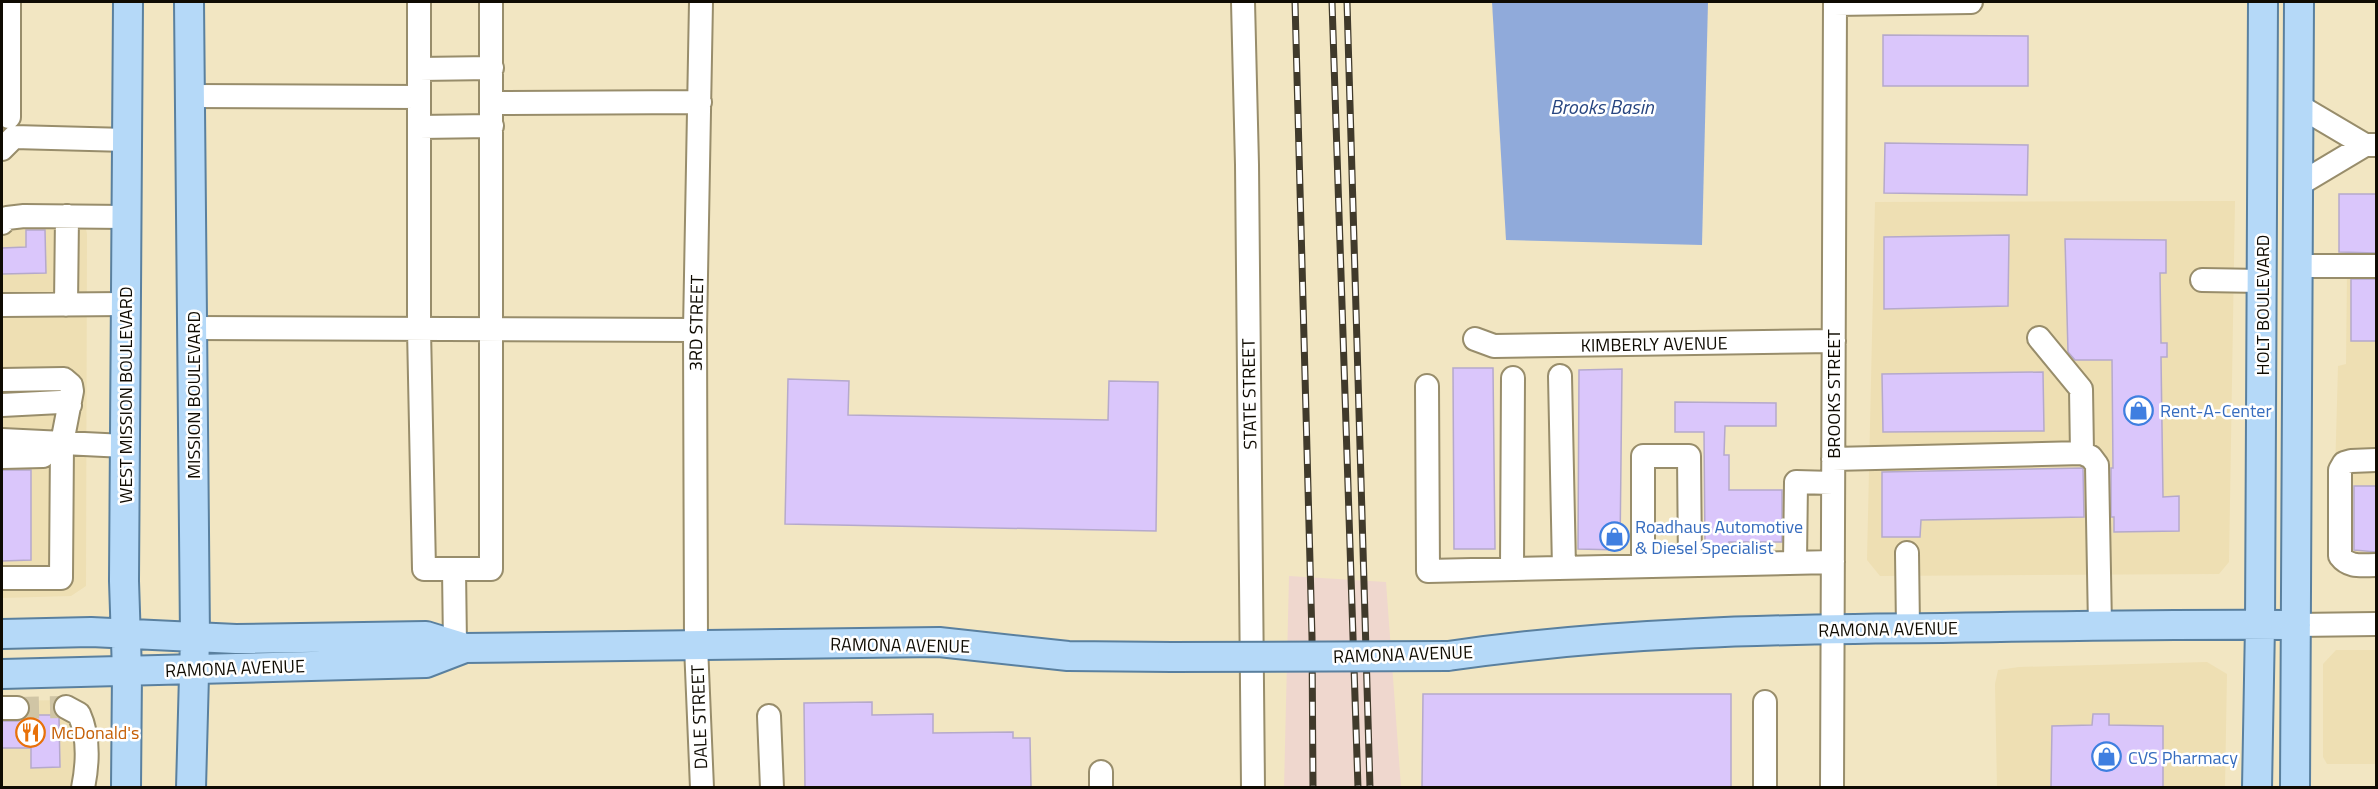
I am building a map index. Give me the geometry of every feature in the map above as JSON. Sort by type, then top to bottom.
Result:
[{"type":"main road","name":"WEST MISSION BOULEVARD","points":[[126,788],[124,446],[128,2]]},
{"type":"main road","name":"MISSION BOULEVARD","points":[[189,2],[195,637],[191,788]]},
{"type":"main road","name":"HOLT BOULEVARD","points":[[2257,788],[2263,2]]},
{"type":"main road","name":"HOLT BOULEVARD","points":[[2295,788],[2299,2]]},
{"type":"main road","name":"RAMONA AVENUE","points":[[2,634],[91,632],[236,639],[426,636],[460,646],[939,642],[1068,656],[1448,656],[1518,646],[1653,636],[1832,629],[2296,625]]},
{"type":"main road","name":"RAMONA AVENUE","points":[[2,674],[426,663],[460,646]]},
{"type":"street","points":[[9,2],[5,47],[9,117]]},
{"type":"street","points":[[419,2],[419,330],[424,569],[491,569],[491,2]]},
{"type":"street","name":"3RD STREET","points":[[696,645],[695,330],[702,2]]},
{"type":"street","name":"STATE STREET","points":[[1243,2],[1247,165],[1253,788]]},
{"type":"street","points":[[1835,3],[1971,2]]},
{"type":"street","name":"BROOKS STREET","points":[[1832,788],[1835,3]]},
{"type":"street","points":[[419,69],[492,68]]},
{"type":"street","points":[[190,96],[419,97]]},
{"type":"street","points":[[492,103],[700,102]]},
{"type":"street","points":[[2299,106],[2371,145]]},
{"type":"street","points":[[419,127],[492,126]]},
{"type":"street","points":[[2,149],[14,137],[127,141]]},
{"type":"street","points":[[2298,185],[2371,145]]},
{"type":"street","points":[[2,223],[7,218],[24,216],[126,217]]},
{"type":"street","points":[[66,305],[67,216]]},
{"type":"street","points":[[2298,266],[2376,266]]},
{"type":"street","points":[[2202,280],[2262,281]]},
{"type":"street","points":[[2,305],[125,304]]},
{"type":"street","points":[[193,328],[492,331],[695,330]]},
{"type":"street","points":[[2039,338],[2081,389],[2082,453]]},
{"type":"street","name":"KIMBERLY AVENUE","points":[[1475,339],[1494,346],[1834,341]]},
{"type":"street","points":[[1560,376],[1564,568]]},
{"type":"street","points":[[1512,569],[1513,378]]},
{"type":"street","points":[[2,380],[64,379],[71,385],[72,391],[62,450],[61,578],[2,578]]},
{"type":"street","points":[[1428,386],[1428,571],[1833,562]]},
{"type":"street","points":[[2,405],[60,402],[70,405]]},
{"type":"street","points":[[2,440],[62,450]]},
{"type":"street","points":[[2,457],[124,446]]},
{"type":"street","points":[[1833,459],[2082,453],[2091,457],[2097,465],[2100,626]]},
{"type":"street","points":[[1643,566],[1643,456],[1689,456],[1690,565]]},
{"type":"street","points":[[2376,460],[2351,461],[2344,463],[2340,470],[2340,556],[2345,563],[2352,566],[2376,565]]},
{"type":"street","points":[[1795,562],[1796,482],[1833,483]]},
{"type":"street","points":[[1908,553],[1908,628]]},
{"type":"street","points":[[454,569],[460,646]]},
{"type":"street","name":"RAMONA AVENUE","points":[[2296,625],[2376,624]]},
{"type":"street","name":"DALE STREET","points":[[696,645],[702,788]]},
{"type":"street","points":[[1765,702],[1765,788]]},
{"type":"street","points":[[66,707],[80,714],[85,726],[87,748],[83,788]]},
{"type":"street","points":[[769,716],[772,788]]},
{"type":"shaded area","points":[[2235,201],[2229,562],[2219,574],[1880,576],[1867,560],[1875,202]]},
{"type":"shaded area","points":[[82,209],[87,234],[86,586],[71,596],[2,598],[2,210]]},
{"type":"shaded area","points":[[2347,272],[2376,273],[2376,569],[2342,568],[2334,510],[2338,366],[2346,364]]},
{"type":"shaded area","points":[[1289,576],[1386,582],[1401,787],[1284,788]]},
{"type":"shaded area","points":[[2336,650],[2376,650],[2376,764],[2327,764],[2323,757],[2323,664]]},
{"type":"shaded area","points":[[2207,662],[2227,674],[2225,787],[1997,788],[1995,684],[1998,670],[2019,667]]},
{"type":"shaded area","points":[[65,700],[90,787],[2,787],[2,701]]},
{"type":"water","name":"Brooks Basin","points":[[1492,2],[1708,2],[1702,245],[1506,240]]},
{"type":"building","points":[[1883,35],[2028,36],[2028,86],[1883,86]]},
{"type":"building","points":[[1885,143],[2028,145],[2027,195],[1884,193]]},
{"type":"building","points":[[2339,194],[2376,194],[2376,253],[2339,252]]},
{"type":"building","points":[[26,230],[45,230],[46,273],[2,274],[2,248],[26,247]]},
{"type":"building","points":[[2009,235],[2008,306],[1884,309],[1884,237]]},
{"type":"building","points":[[2065,239],[2166,240],[2166,273],[2160,273],[2161,343],[2167,343],[2167,357],[2161,357],[2163,497],[2179,496],[2179,531],[2114,532],[2114,517],[2111,517],[2112,360],[2075,360],[2068,352]]},
{"type":"building","points":[[2351,279],[2376,279],[2376,341],[2351,341]]},
{"type":"building","points":[[1453,368],[1493,368],[1495,549],[1454,549]]},
{"type":"building","points":[[1622,369],[1620,550],[1578,549],[1579,370]]},
{"type":"building","points":[[2043,372],[2044,431],[1883,432],[1882,374]]},
{"type":"building","points":[[788,379],[849,381],[848,415],[1108,420],[1109,381],[1158,382],[1156,531],[785,524]]},
{"type":"building","points":[[1675,402],[1776,403],[1776,426],[1725,426],[1724,455],[1729,455],[1729,490],[1782,490],[1782,542],[1729,542],[1729,547],[1705,547],[1704,432],[1675,432]]},
{"type":"building","points":[[2083,468],[2084,517],[1921,520],[1920,537],[1882,537],[1882,472]]},
{"type":"building","points":[[2,470],[31,470],[31,560],[2,561]]},
{"type":"building","points":[[2354,486],[2376,486],[2376,552],[2354,550]]},
{"type":"building","points":[[1423,694],[1731,694],[1731,788],[1422,788]]},
{"type":"building","points":[[872,702],[872,715],[933,714],[933,733],[1013,732],[1013,738],[1030,738],[1031,788],[805,788],[804,703]]},
{"type":"building","name":"CVS Pharmacy","points":[[2093,714],[2109,714],[2109,725],[2163,726],[2163,788],[2051,788],[2052,726],[2092,725]]},
{"type":"building","name":"McDonald's","points":[[28,715],[55,715],[59,718],[60,767],[31,768],[31,748],[2,748],[2,721],[18,721]]},
{"type":"tunnel","points":[[17,708],[66,707]]},
{"type":"railway","points":[[1295,2],[1312,637],[1313,788]]},
{"type":"railway","points":[[1332,2],[1358,788]]},
{"type":"railway","points":[[1347,2],[1370,788]]},
{"type":"place","name":"Rent-A-Center","points":[[2139,410]]},
{"type":"place","name":"Roadhaus Automotive & Diesel Specialist","points":[[1614,536]]},
{"type":"place","name":"McDonald's","points":[[30,732]]},
{"type":"place","name":"CVS Pharmacy","points":[[2107,757]]}]
